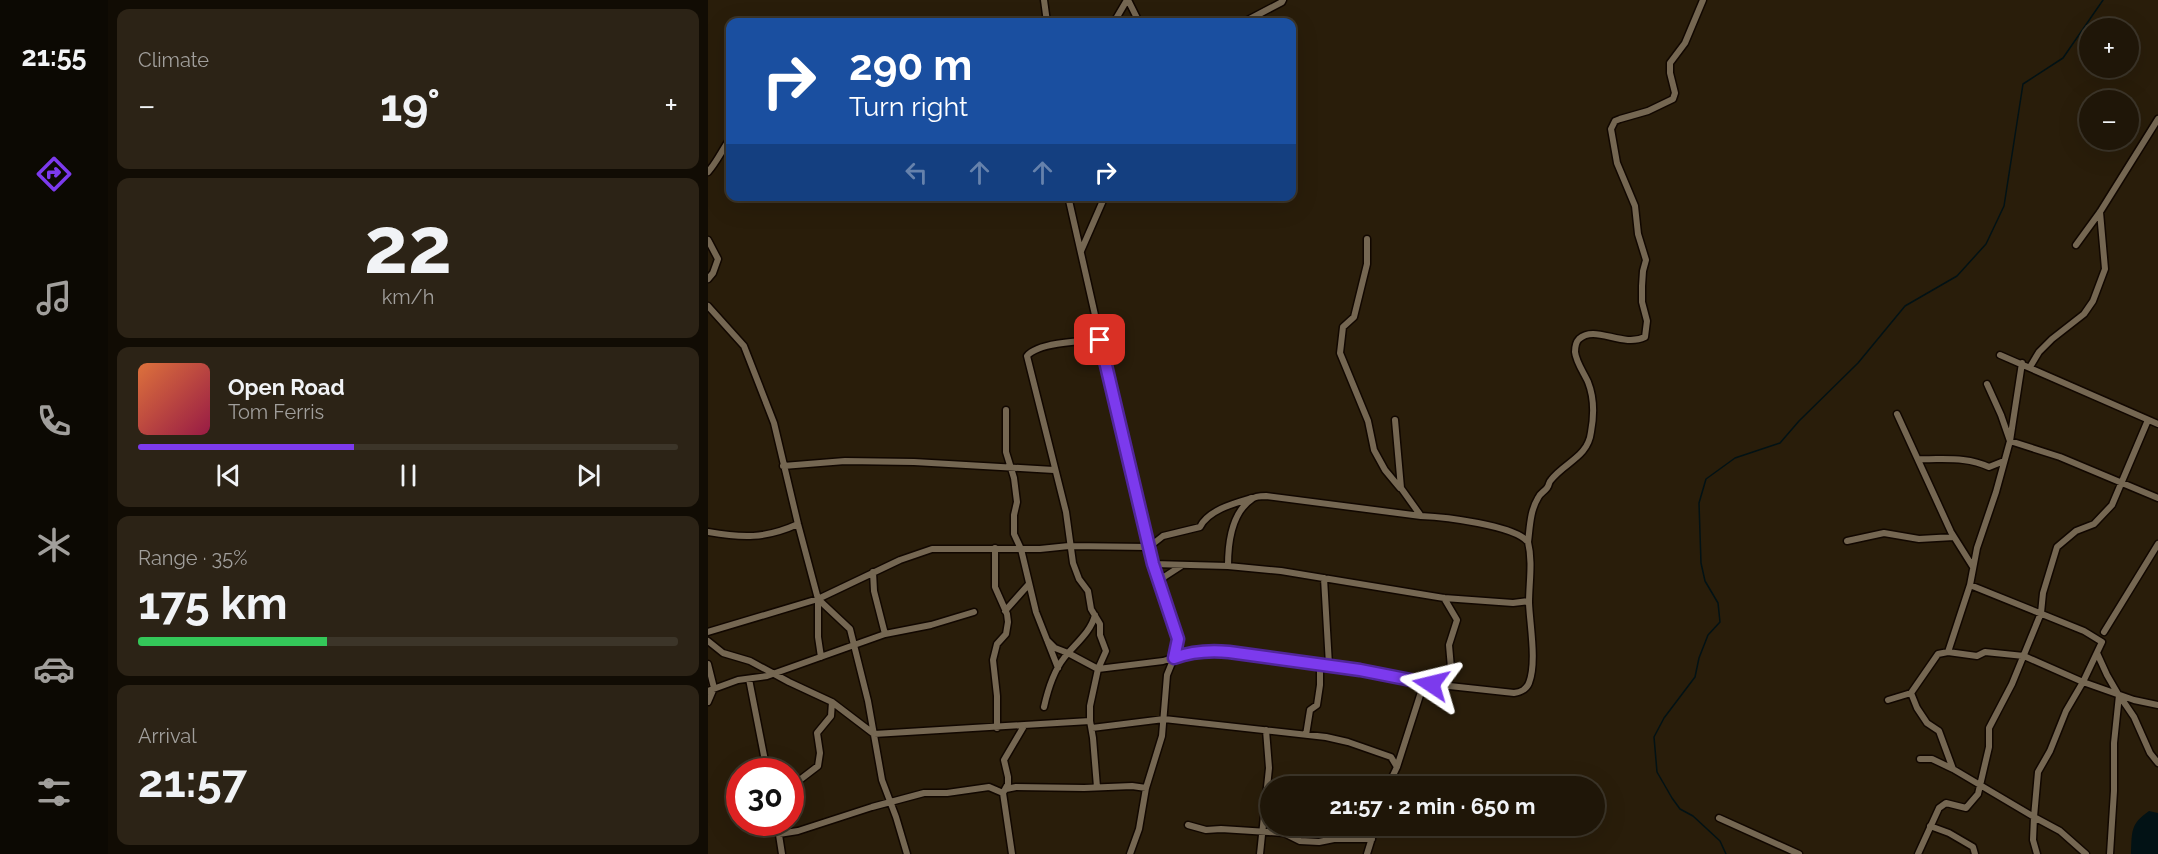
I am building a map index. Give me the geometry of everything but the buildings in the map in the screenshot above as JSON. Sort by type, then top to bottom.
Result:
[{"type":"street","points":[[1044,0],[1046,18]]},
{"type":"street","points":[[1117,18],[1128,0]]},
{"type":"street","points":[[1128,0],[1137,18]]},
{"type":"street","points":[[1252,18],[1283,0]]},
{"type":"street","points":[[1047,640],[1055,648],[1098,669],[1163,662],[1192,652],[1209,650],[1329,665],[1431,684],[1514,693],[1524,690],[1528,684],[1532,665],[1528,542],[1532,509],[1539,495],[1548,487],[1550,480],[1573,462],[1588,446],[1592,432],[1593,404],[1589,384],[1575,352],[1576,344],[1580,338],[1592,333],[1622,341],[1645,337],[1647,321],[1642,302],[1642,286],[1646,260],[1638,234],[1635,206],[1620,171],[1611,129],[1615,122],[1648,111],[1673,99],[1675,93],[1670,63],[1685,44],[1703,0]]},
{"type":"street","points":[[2076,245],[2100,212],[2158,119]]},
{"type":"street","points":[[708,172],[726,144]]},
{"type":"street","points":[[1069,201],[1153,564],[1178,639],[1167,675],[1162,736],[1146,788],[1139,829],[1130,854]]},
{"type":"street","points":[[1081,251],[1103,201]]},
{"type":"street","points":[[2030,367],[2039,352],[2084,314],[2093,301],[2105,269],[2100,212]]},
{"type":"street","points":[[1367,239],[1367,264],[1354,317],[1343,327],[1340,353],[1368,421],[1374,450],[1385,470],[1421,516]]},
{"type":"street","points":[[708,240],[718,260],[708,279]]},
{"type":"street","points":[[708,306],[744,346],[774,423],[818,599],[818,637],[821,657]]},
{"type":"street","points":[[1097,787],[1091,725],[1098,669],[1106,651],[1100,635],[1100,624],[1091,609],[1088,591],[1076,572],[1069,546],[1066,512],[1027,356],[1034,350],[1069,342],[1100,340]]},
{"type":"street","points":[[2000,354],[2158,424]]},
{"type":"street","points":[[1948,652],[1970,585],[1977,548],[2010,441],[2022,363]]},
{"type":"street","points":[[1987,384],[2010,441]]},
{"type":"street","points":[[1006,410],[1006,452],[1014,478],[1017,502],[1014,534],[1021,549],[1036,612],[1058,668]]},
{"type":"street","points":[[1897,414],[1954,537],[1973,568]]},
{"type":"street","points":[[1395,420],[1401,488]]},
{"type":"street","points":[[1918,854],[1939,808],[1946,803],[1966,808],[1978,794],[1989,747],[1989,728],[2024,656],[2041,613],[2043,593],[2057,548],[2076,531],[2094,524],[2112,505],[2148,420]]},
{"type":"street","points":[[2010,441],[2060,457],[2158,498]]},
{"type":"street","points":[[1918,459],[1964,458],[1989,467],[2004,461]]},
{"type":"street","points":[[783,466],[845,461],[1054,470]]},
{"type":"street","points":[[708,632],[818,599],[873,572],[932,549],[1149,547],[1163,536],[1200,527],[1203,520],[1215,513],[1252,498],[1266,496],[1454,519],[1516,533],[1528,542]]},
{"type":"street","points":[[1228,566],[1229,535],[1239,513],[1252,498]]},
{"type":"street","points":[[708,532],[748,538],[770,534],[798,524]]},
{"type":"street","points":[[1847,541],[1884,533],[1919,539],[1954,537]]},
{"type":"street","points":[[2104,632],[2158,544]]},
{"type":"street","points":[[995,548],[995,586],[1008,622],[1006,634],[997,644],[993,660],[997,696],[997,728]]},
{"type":"street","points":[[1153,564],[1228,566],[1324,578],[1444,598],[1513,603],[1529,601]]},
{"type":"street","points":[[1161,584],[1164,577],[1182,566]]},
{"type":"street","points":[[873,572],[874,591],[885,634]]},
{"type":"street","points":[[1324,578],[1329,665]]},
{"type":"street","points":[[1005,611],[1029,584]]},
{"type":"street","points":[[1970,585],[2084,631],[2102,642],[2066,711],[2050,752],[2038,772],[2033,840],[2037,854]]},
{"type":"street","points":[[1393,776],[1422,689],[1450,668],[1449,645],[1456,620],[1444,598]]},
{"type":"street","points":[[818,599],[850,629],[868,701],[882,780],[907,854]]},
{"type":"street","points":[[711,690],[738,680],[774,674],[885,634],[931,625],[974,612]]},
{"type":"street","points":[[1044,707],[1048,690],[1058,668],[1093,624],[1095,614]]},
{"type":"street","points":[[708,641],[723,653],[750,661],[832,702],[874,734],[948,729],[1091,725],[1164,719],[1348,742],[1391,757],[1397,767]]},
{"type":"street","points":[[1888,700],[1911,693],[1938,654],[1948,652],[1977,656],[1985,652],[2024,656],[2083,682],[2158,706]]},
{"type":"street","points":[[2097,652],[2107,675],[2134,717],[2150,753],[2158,763]]},
{"type":"street","points":[[708,664],[711,690],[708,702]]},
{"type":"street","points":[[1306,735],[1310,710],[1317,705],[1320,664]]},
{"type":"street","points":[[749,679],[764,758]]},
{"type":"street","points":[[1911,693],[1927,723],[1940,731],[1953,769]]},
{"type":"street","points":[[2110,854],[2114,743],[2119,695]]},
{"type":"street","points":[[804,777],[818,766],[820,753],[817,733],[831,716],[832,702]]},
{"type":"street","points":[[1012,854],[1004,791],[1008,777],[1005,756],[1024,726]]},
{"type":"street","points":[[1266,730],[1268,776]]},
{"type":"street","points":[[1920,759],[1932,759],[1953,769],[2060,831],[2086,854]]},
{"type":"street","points":[[804,829],[924,793],[947,793],[985,787],[1004,791],[1016,787],[1132,786],[1146,788]]},
{"type":"street","points":[[1719,818],[1799,854]]},
{"type":"street","points":[[1188,825],[1206,830],[1260,831]]},
{"type":"street","points":[[1930,826],[1949,833],[1973,847],[1975,854]]},
{"type":"street","points":[[779,836],[782,854]]},
{"type":"street","points":[[1260,854],[1261,836]]},
{"type":"street","points":[[1290,836],[1300,841],[1319,842],[1334,839],[1372,839]]},
{"type":"street","points":[[1367,854],[1373,836]]},
{"type":"shaded area","points":[[2149,811],[2158,813],[2158,854],[2131,854],[2133,829],[2138,820]]},
{"type":"waterway","points":[[1726,854],[1720,841],[1693,816],[1680,809],[1672,798],[1657,772],[1654,737],[1664,718],[1695,677],[1708,635],[1720,622],[1718,603],[1705,581],[1701,563],[1699,503],[1706,479],[1735,458],[1780,443],[1858,363],[1905,306],[1957,276],[1986,244],[2004,206],[2023,84],[2063,58],[2103,0]]},
{"type":"route","points":[[1100,340],[1153,564],[1178,639],[1178,648],[1174,658],[1192,652],[1209,650],[1229,652],[1329,665],[1431,684]]}]
